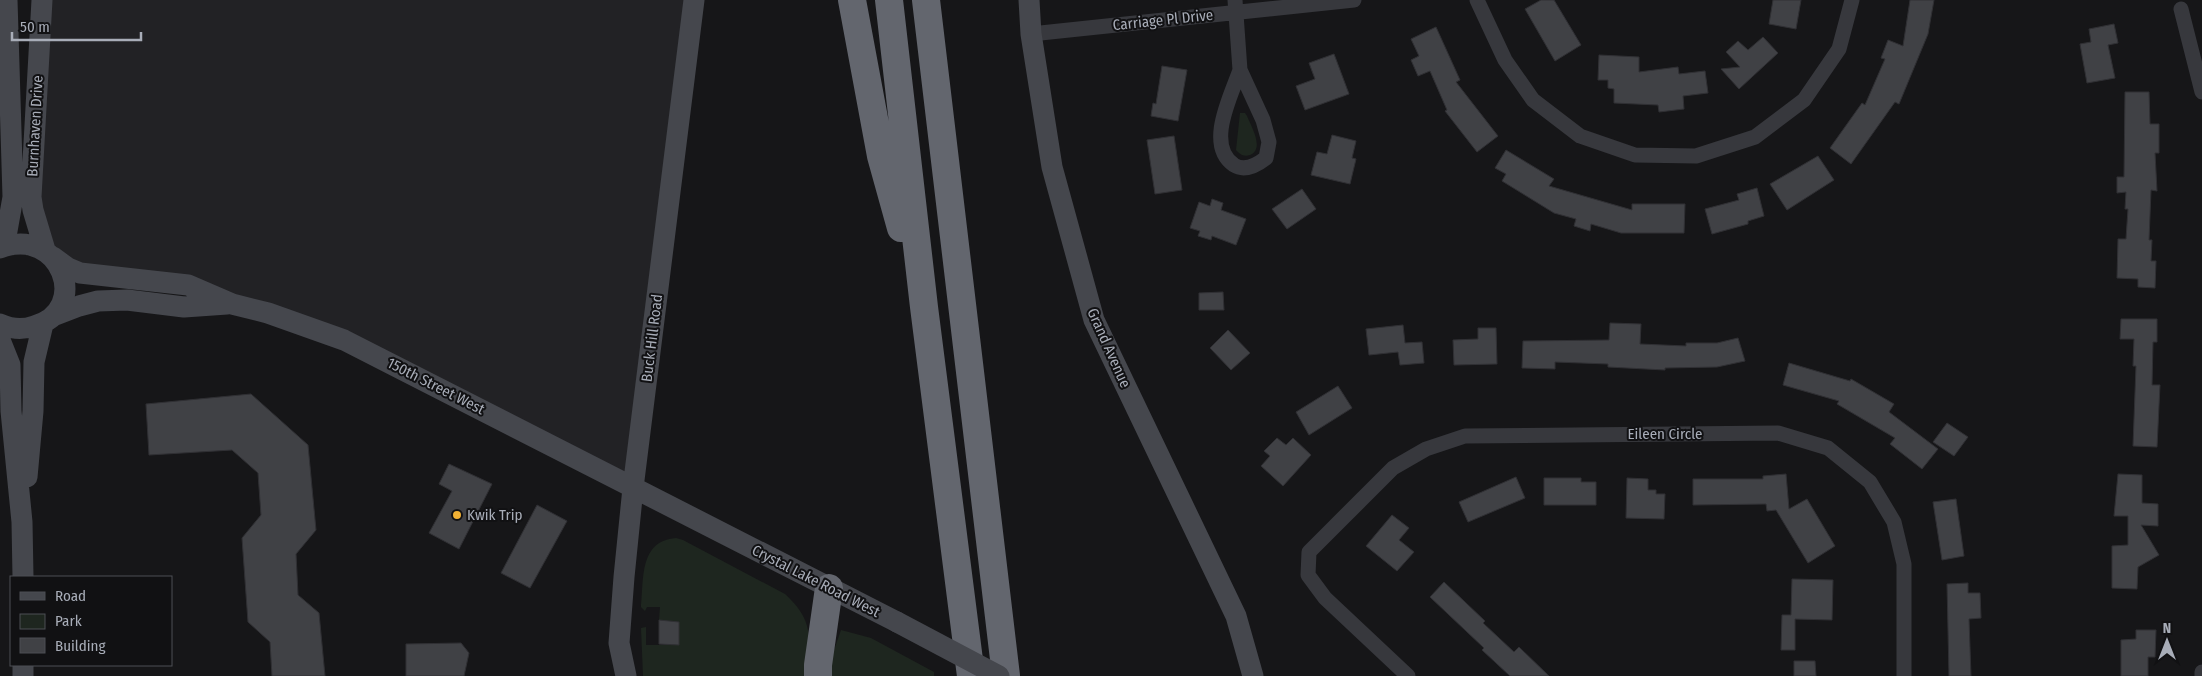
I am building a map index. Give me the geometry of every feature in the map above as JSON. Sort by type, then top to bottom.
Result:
[{"type":"highway","points":[[852,0],[881,156],[924,307]]},
{"type":"highway","points":[[890,0],[924,307],[971,676]]},
{"type":"highway","points":[[926,0],[1006,676]]},
{"type":"highway","points":[[818,676],[829,588]]},
{"type":"street","name":"Burnhaven Drive","points":[[0,241],[7,231],[13,197],[7,0]]},
{"type":"street","name":"Burnhaven Drive","points":[[42,0],[32,197],[33,210],[49,254],[65,280],[65,294],[60,307],[48,320]]},
{"type":"street","name":"Buck Hill Road","points":[[626,676],[619,643],[633,488],[694,0]]},
{"type":"street","name":"Grand Avenue","points":[[1029,0],[1031,34],[1052,167],[1094,320],[1236,616],[1253,676]]},
{"type":"street","name":"Carriage Pl Drive","points":[[1031,34],[1236,6],[1354,0]]},
{"type":"street","points":[[1477,0],[1505,60],[1533,100],[1580,136],[1635,155],[1696,156],[1755,137],[1804,100],[1839,49],[1852,0]]},
{"type":"street","points":[[1236,6],[1240,70],[1263,120],[1268,142],[1266,158],[1255,167],[1237,167],[1227,159],[1220,144],[1222,120],[1240,70]]},
{"type":"street","points":[[2181,9],[2202,92]]},
{"type":"street","name":"150th Street West","points":[[0,248],[10,244],[24,243],[49,254],[68,268],[80,273],[188,286],[232,304],[277,316],[344,340],[633,488]]},
{"type":"street","name":"150th Street West","points":[[0,324],[16,329],[48,320],[79,306],[98,301],[127,300],[184,307],[232,304]]},
{"type":"street","points":[[22,522],[33,411],[34,362],[48,320]]},
{"type":"street","points":[[0,340],[10,364],[11,411],[22,522],[23,576]]},
{"type":"street","name":"Eileen Circle","points":[[1408,676],[1325,598],[1308,575],[1309,552],[1394,468],[1426,449],[1465,436],[1778,433],[1828,448],[1870,482],[1894,522],[1904,564],[1904,676]]},
{"type":"street","name":"Crystal Lake Road West","points":[[633,488],[999,676]]},
{"type":"shaded area","points":[[42,0],[694,0],[633,488],[344,340],[53,257],[33,210]]},
{"type":"green space","points":[[1240,113],[1245,113],[1247,116],[1256,137],[1256,148],[1248,156],[1242,155],[1236,150]]},
{"type":"green space","points":[[676,538],[785,594],[795,604],[802,613],[808,631],[809,651],[806,676],[643,676],[641,628],[646,627],[646,645],[679,645],[679,622],[659,620],[660,607],[647,607],[645,611],[641,607],[644,574],[649,554],[655,546]]},
{"type":"green space","points":[[841,630],[871,638],[934,672],[934,676],[832,676],[832,656]]},
{"type":"building","points":[[1541,0],[1554,0],[1581,45],[1555,61],[1525,9]]},
{"type":"building","points":[[1773,0],[1801,0],[1796,29],[1769,24]]},
{"type":"building","points":[[1910,0],[1934,0],[1928,34],[1899,104],[1895,102],[1851,164],[1830,148],[1862,103],[1865,105],[1885,59],[1881,58],[1888,40],[1903,46]]},
{"type":"building","points":[[2114,24],[2118,43],[2108,45],[2115,78],[2087,83],[2080,44],[2091,42],[2089,29]]},
{"type":"building","points":[[1436,27],[1460,80],[1456,82],[1498,136],[1477,152],[1445,111],[1447,110],[1430,71],[1418,76],[1411,60],[1419,56],[1411,39]]},
{"type":"building","points":[[1763,37],[1778,53],[1739,89],[1721,69],[1740,67],[1726,52],[1738,41],[1748,50]]},
{"type":"building","points":[[1334,54],[1349,94],[1305,110],[1296,86],[1315,79],[1309,63]]},
{"type":"building","points":[[1599,55],[1639,57],[1639,72],[1678,67],[1679,74],[1705,71],[1708,93],[1683,96],[1684,109],[1659,112],[1658,105],[1614,103],[1614,89],[1608,88],[1608,80],[1598,80]]},
{"type":"building","points":[[1162,66],[1187,70],[1178,121],[1151,116],[1153,103],[1156,104]]},
{"type":"building","points":[[2125,92],[2149,92],[2150,124],[2159,124],[2159,153],[2155,153],[2157,191],[2151,190],[2149,240],[2152,240],[2151,261],[2156,261],[2155,288],[2138,287],[2138,279],[2117,278],[2118,239],[2126,239],[2128,209],[2125,209],[2126,192],[2117,193],[2117,177],[2124,177]]},
{"type":"building","points":[[1332,135],[1356,141],[1352,158],[1356,159],[1350,184],[1311,175],[1317,152],[1327,154]]},
{"type":"building","points":[[1174,136],[1182,190],[1155,194],[1147,140]]},
{"type":"building","points":[[1506,150],[1554,179],[1549,186],[1632,210],[1632,204],[1685,204],[1684,233],[1621,233],[1591,224],[1590,231],[1574,226],[1576,219],[1554,213],[1502,181],[1506,174],[1495,168]]},
{"type":"building","points":[[1818,156],[1834,180],[1787,210],[1770,184]]},
{"type":"building","points":[[1757,188],[1764,216],[1748,221],[1748,224],[1712,234],[1705,209],[1739,200],[1737,194]]},
{"type":"building","points":[[1302,189],[1316,209],[1287,229],[1272,209]]},
{"type":"building","points":[[1212,199],[1223,203],[1221,210],[1246,219],[1236,245],[1212,236],[1211,240],[1198,236],[1200,231],[1190,228],[1199,202],[1210,206]]},
{"type":"building","points":[[1223,292],[1224,310],[1199,310],[1199,293]]},
{"type":"building","points":[[2121,319],[2157,319],[2157,342],[2153,342],[2152,385],[2160,385],[2157,447],[2133,446],[2136,366],[2133,366],[2134,339],[2120,339]]},
{"type":"building","points":[[1610,323],[1641,324],[1640,344],[1686,346],[1686,343],[1717,343],[1738,338],[1745,361],[1717,367],[1665,368],[1665,370],[1608,367],[1608,364],[1555,362],[1555,369],[1522,368],[1523,341],[1609,340]]},
{"type":"building","points":[[1403,325],[1405,343],[1422,342],[1424,363],[1400,365],[1398,352],[1369,355],[1366,329]]},
{"type":"building","points":[[1478,328],[1496,328],[1497,364],[1454,365],[1453,340],[1478,339]]},
{"type":"building","points":[[1228,330],[1250,353],[1231,370],[1210,348]]},
{"type":"building","points":[[1789,363],[1850,381],[1851,379],[1894,404],[1889,412],[1938,449],[1922,469],[1890,444],[1895,438],[1837,404],[1839,401],[1783,385]]},
{"type":"building","points":[[1338,386],[1352,408],[1309,435],[1296,412]]},
{"type":"building","points":[[251,394],[308,445],[316,530],[296,554],[298,595],[319,613],[325,676],[272,676],[270,642],[248,622],[242,538],[261,515],[258,473],[232,450],[149,455],[146,404]]},
{"type":"building","points":[[1947,423],[1968,437],[1954,456],[1933,442]]},
{"type":"building","points":[[1277,438],[1286,445],[1293,438],[1311,455],[1283,486],[1261,466],[1270,456],[1264,451]]},
{"type":"building","name":"Kwik Trip","points":[[449,464],[492,484],[459,549],[429,533],[452,491],[439,484]]},
{"type":"building","points":[[1786,474],[1789,509],[1807,499],[1835,546],[1808,563],[1776,510],[1767,511],[1766,504],[1693,505],[1693,479],[1763,479],[1763,476]]},
{"type":"building","points":[[2118,474],[2142,475],[2142,503],[2158,504],[2158,526],[2141,525],[2159,555],[2138,567],[2137,589],[2112,588],[2112,546],[2128,545],[2128,516],[2114,516]]},
{"type":"building","points":[[1516,477],[1525,498],[1468,522],[1459,502]]},
{"type":"building","points":[[1544,478],[1581,478],[1581,482],[1596,482],[1596,505],[1544,505]]},
{"type":"building","points":[[1627,478],[1648,479],[1648,490],[1656,490],[1656,494],[1665,494],[1664,519],[1626,518]]},
{"type":"building","points":[[1956,499],[1964,556],[1942,560],[1933,502]]},
{"type":"building","points":[[537,505],[567,521],[530,588],[501,573]]},
{"type":"building","points":[[1392,515],[1409,528],[1399,540],[1414,552],[1397,571],[1366,546]]},
{"type":"building","points":[[1792,579],[1833,580],[1832,620],[1795,619],[1795,650],[1781,650],[1782,615],[1791,615]]},
{"type":"building","points":[[1444,582],[1514,652],[1519,647],[1549,676],[1510,676],[1482,650],[1484,648],[1430,597]]},
{"type":"building","points":[[1968,583],[1968,593],[1980,593],[1981,618],[1969,619],[1971,676],[1949,676],[1947,584]]},
{"type":"building","points":[[659,620],[679,622],[679,645],[659,644]]},
{"type":"building","points":[[2136,630],[2156,630],[2155,657],[2148,657],[2148,676],[2121,676],[2121,640],[2136,639]]},
{"type":"building","points":[[461,643],[469,653],[464,676],[406,676],[406,644]]},
{"type":"building","points":[[1794,661],[1815,661],[1816,676],[1794,676]]},
{"type":"place","name":"Kwik Trip","points":[[457,515]]}]
